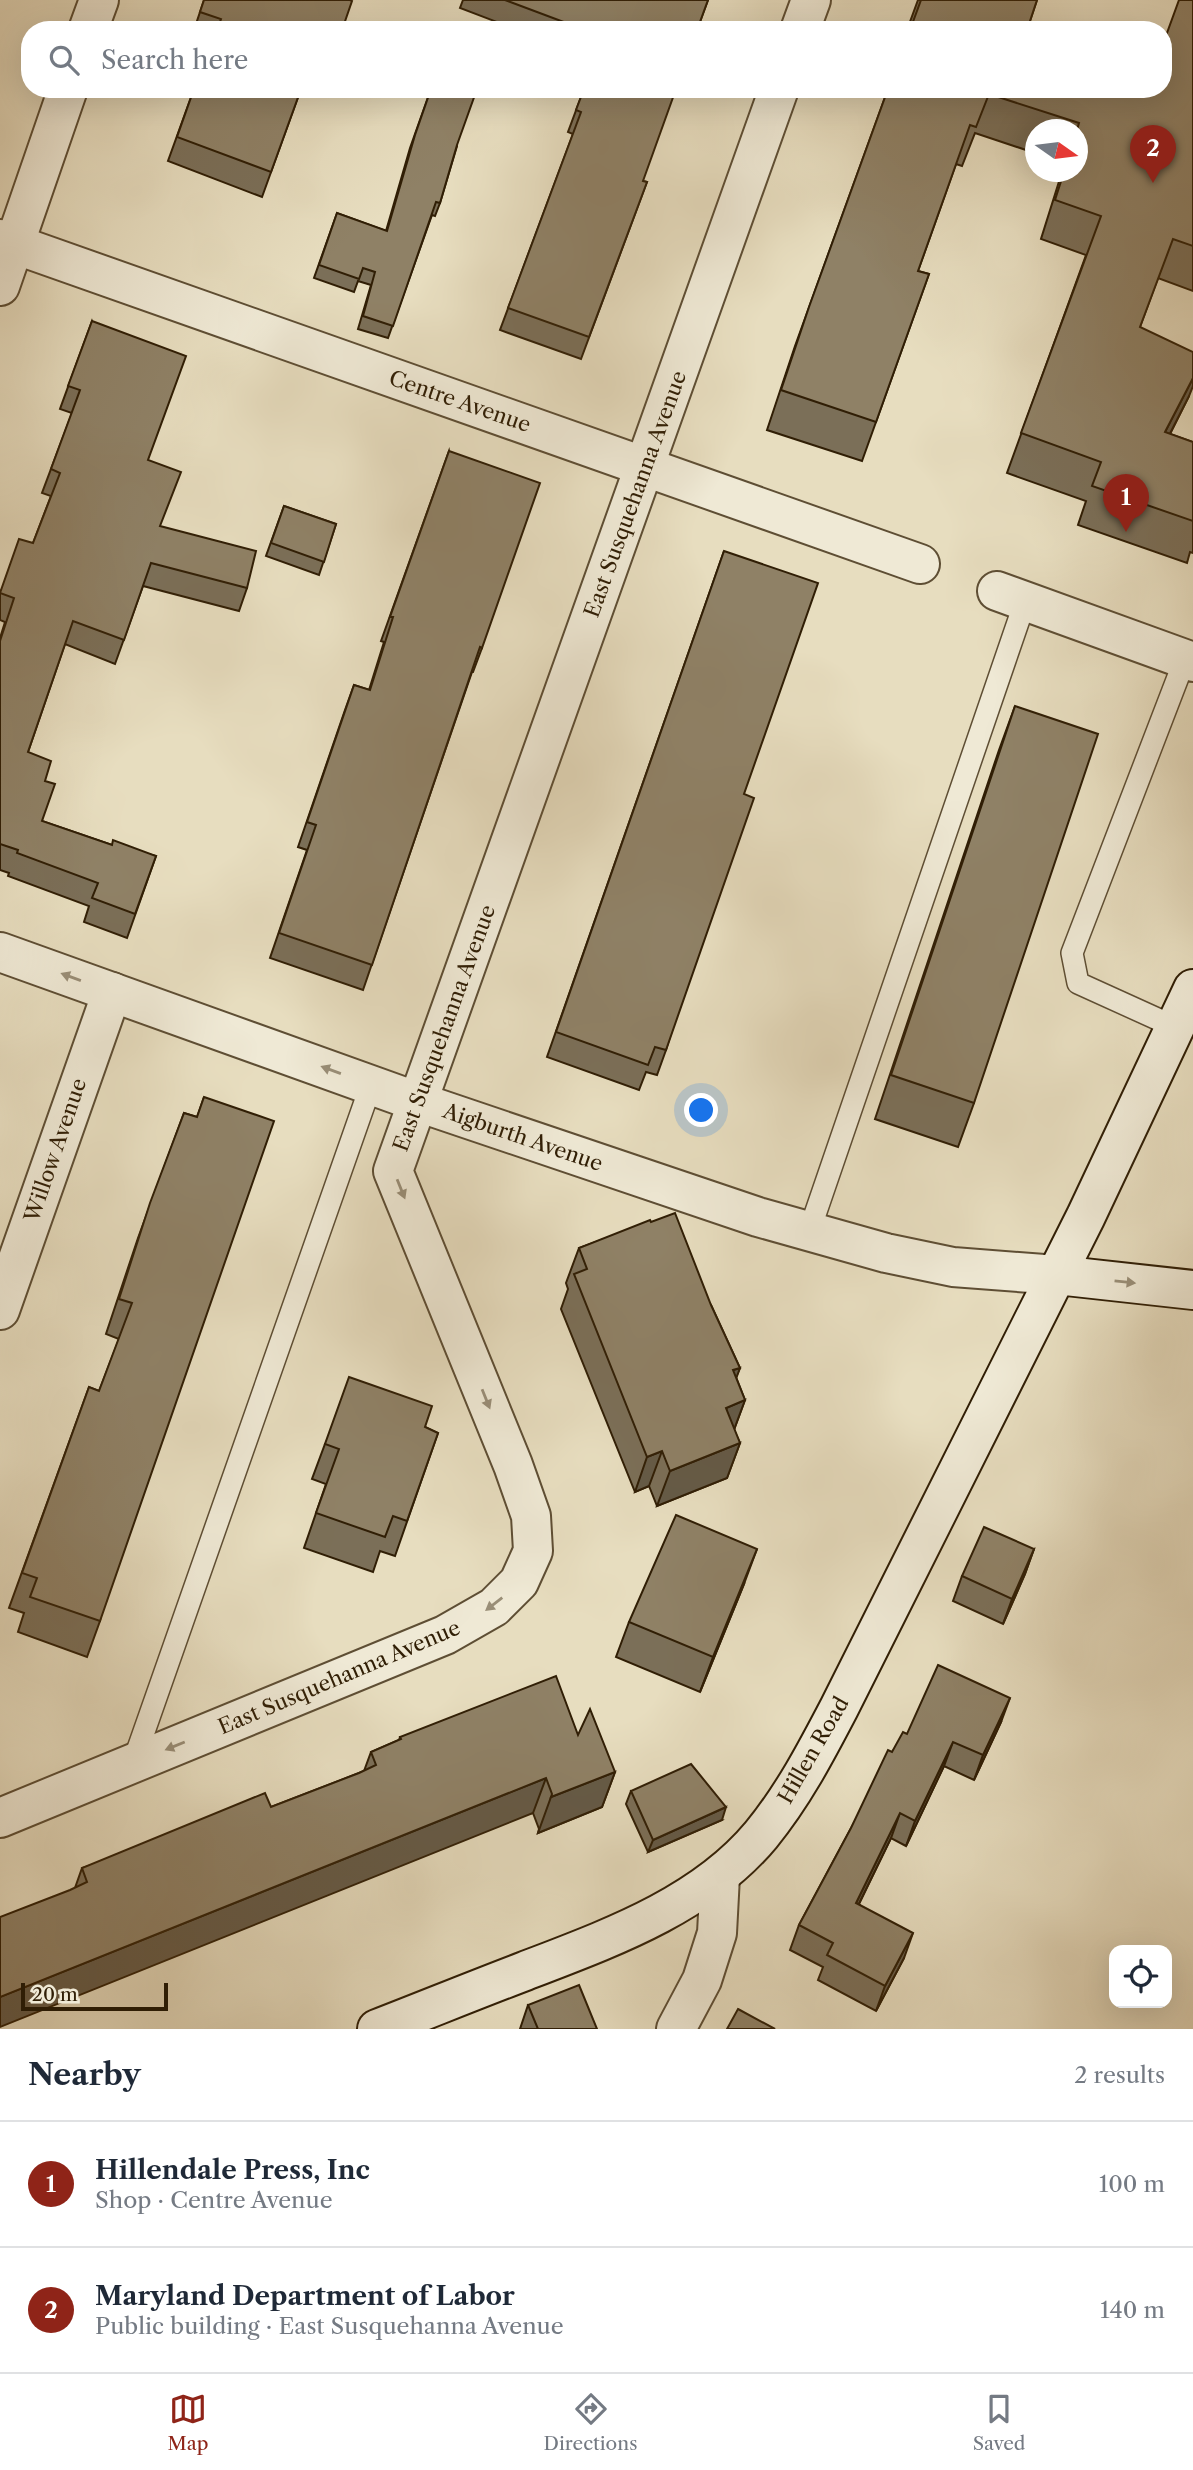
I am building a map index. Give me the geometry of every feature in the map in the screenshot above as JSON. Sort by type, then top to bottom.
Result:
[{"type":"street","points":[[91,21],[99,0]]},
{"type":"street","points":[[803,21],[811,0]]},
{"type":"street","points":[[0,286],[7,241],[64,98]]},
{"type":"street","name":"East Susquehanna Avenue","points":[[0,1818],[445,1635],[494,1607],[519,1582],[533,1551],[531,1516],[513,1465],[393,1171],[776,98]]},
{"type":"street","name":"Centre Avenue","points":[[7,241],[920,564]]},
{"type":"street","points":[[1011,597],[1189,660]]},
{"type":"street","name":"Aigburth Avenue","points":[[0,952],[418,1102],[808,1232],[886,1253],[953,1267],[1193,1290]]},
{"type":"street","name":"Hillen Road","points":[[377,2029],[608,1939],[664,1911],[720,1876],[761,1836],[800,1781],[1057,1275],[1193,989]]},
{"type":"street","name":"Willow Avenue","points":[[0,1310],[111,992]]},
{"type":"street","points":[[676,2029],[702,1980],[717,1933],[720,1876]]},
{"type":"lane","points":[[808,1232],[1011,597]]},
{"type":"lane","points":[[1175,1027],[1078,983],[1072,953],[1189,660]]},
{"type":"lane","points":[[133,1763],[371,1085]]},
{"type":"building","points":[[204,0],[352,1],[345,21],[220,21],[221,19],[200,12]]},
{"type":"building","points":[[505,0],[708,0],[700,21],[561,21]]},
{"type":"building","points":[[921,0],[1037,0],[1030,21],[913,21]]},
{"type":"building","points":[[1179,0],[1193,0],[1193,246],[1173,239],[1140,327],[1193,352],[1193,378],[1165,432],[1193,442],[1193,521],[1092,486],[1101,462],[1021,433],[1101,216],[1055,200],[1061,182],[1088,182],[1088,119],[1067,119],[1001,98],[1172,98],[1172,21]]},
{"type":"building","points":[[191,98],[298,98],[271,172],[177,137]]},
{"type":"building","points":[[428,98],[474,98],[440,203],[436,202],[393,326],[363,316],[375,272],[363,268],[359,279],[319,265],[337,213],[387,231]]},
{"type":"building","points":[[581,98],[673,98],[643,181],[647,182],[589,337],[508,308],[581,112],[576,110]]},
{"type":"building","points":[[885,98],[987,98],[976,127],[970,125],[918,271],[929,274],[876,422],[781,390]]},
{"type":"building","points":[[92,321],[186,356],[148,460],[181,472],[160,526],[256,551],[247,588],[151,563],[124,640],[73,621],[28,752],[51,761],[45,781],[55,784],[42,821],[112,845],[113,840],[156,856],[135,914],[92,898],[98,883],[0,844],[0,641],[14,598],[0,593],[19,539],[33,543],[60,473],[51,469],[80,390],[68,386]]},
{"type":"building","points":[[449,451],[540,483],[482,648],[480,647],[372,965],[279,933],[316,825],[307,822],[354,685],[370,690],[393,617],[390,617]]},
{"type":"building","points":[[284,506],[336,524],[324,562],[271,543]]},
{"type":"building","points":[[724,551],[818,583],[744,794],[754,798],[666,1050],[655,1047],[648,1065],[556,1032]]},
{"type":"building","points":[[1015,706],[1098,734],[974,1103],[891,1075]]},
{"type":"building","points":[[204,1097],[274,1121],[100,1621],[30,1597],[37,1578],[22,1573],[89,1387],[99,1391],[132,1303],[119,1299],[150,1203],[184,1113],[197,1117]]},
{"type":"building","points":[[675,1213],[711,1305],[740,1368],[733,1370],[745,1400],[726,1408],[740,1443],[670,1471],[662,1451],[647,1457],[574,1274],[587,1269],[579,1248]]},
{"type":"building","points":[[349,1377],[432,1406],[425,1427],[438,1433],[407,1521],[393,1516],[385,1537],[316,1513],[339,1449],[325,1444]]},
{"type":"building","points":[[676,1515],[757,1549],[713,1657],[629,1622]]},
{"type":"building","points":[[984,1527],[1034,1549],[1012,1599],[962,1576]]},
{"type":"building","points":[[938,1665],[1010,1698],[983,1755],[953,1742],[915,1821],[900,1813],[856,1903],[913,1933],[885,1986],[827,1955],[833,1943],[799,1925],[851,1828],[888,1750],[892,1752],[903,1732],[907,1734]]},
{"type":"building","points":[[556,1676],[578,1735],[590,1709],[615,1772],[551,1797],[546,1778],[0,1997],[0,1917],[87,1882],[82,1868],[265,1793],[271,1807],[359,1773],[376,1765],[371,1752],[401,1739],[400,1737]]},
{"type":"building","points":[[691,1764],[726,1807],[653,1840],[631,1791]]},
{"type":"building","points":[[579,1985],[597,2029],[538,2029],[528,2005]]},
{"type":"building","points":[[738,2009],[775,2029],[727,2029]]},
{"type":"place","name":"Maryland Department of Labor","points":[[1153,183]]},
{"type":"place","name":"Hillendale Press, Inc","points":[[1126,532]]}]
